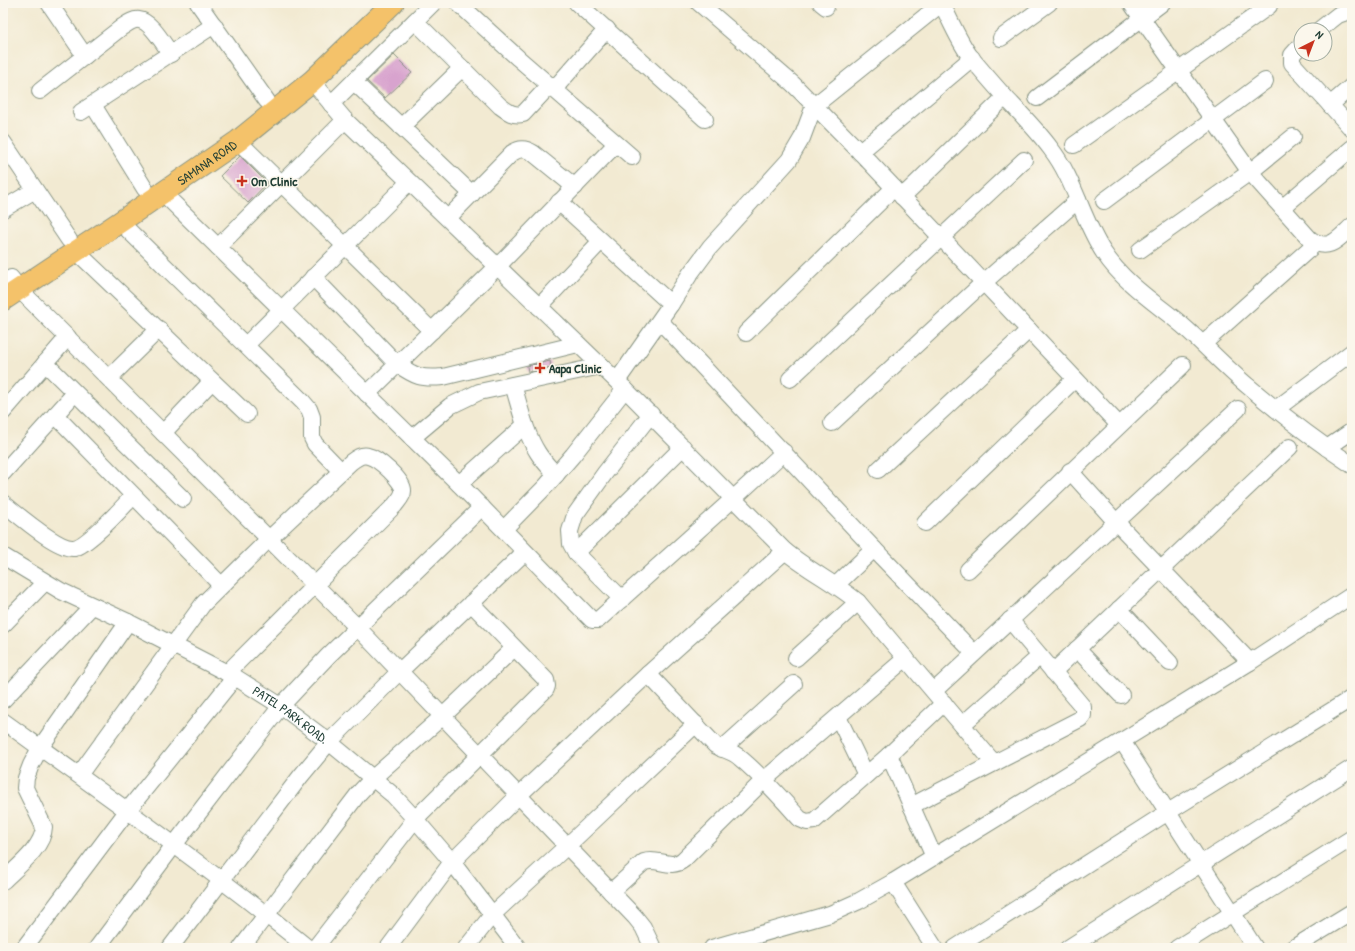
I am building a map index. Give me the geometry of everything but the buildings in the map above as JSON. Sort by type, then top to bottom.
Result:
[{"type":"main road","name":"SAMANA ROAD","points":[[73,245],[120,222],[154,191],[238,125],[302,72],[374,3]]},
{"type":"main road","name":"SAMANA ROAD","points":[[9,287],[154,191],[238,141],[312,81],[393,3]]},
{"type":"street","points":[[49,3],[85,56]]},
{"type":"street","points":[[198,3],[267,101]]},
{"type":"street","points":[[331,104],[433,3]]},
{"type":"street","points":[[458,3],[632,157]]},
{"type":"street","points":[[577,3],[706,119]]},
{"type":"street","points":[[699,3],[793,84],[860,152],[1119,425]]},
{"type":"street","points":[[504,529],[556,475],[573,455],[621,385],[690,274],[710,247],[789,160],[802,138],[814,106],[942,3],[962,43],[972,58],[1005,97],[1035,128],[1052,150],[1064,169],[1103,252],[1116,269],[1133,287],[1168,313],[1248,386],[1327,448],[1352,465]]},
{"type":"street","points":[[1001,38],[1049,3]]},
{"type":"street","points":[[1131,3],[1250,172],[1310,239],[1323,245],[1335,242],[1352,226]]},
{"type":"street","points":[[1037,98],[1162,3]]},
{"type":"street","points":[[1074,145],[1269,6]]},
{"type":"street","points":[[1329,22],[1338,15],[1352,10]]},
{"type":"street","points":[[40,90],[122,27],[131,21],[138,19],[144,21],[150,26],[171,54]]},
{"type":"street","points":[[415,21],[500,106],[510,113],[517,115],[523,114],[552,87],[607,29]]},
{"type":"street","points":[[214,25],[87,108],[154,191],[218,247],[459,484],[592,620],[598,620],[784,452]]},
{"type":"street","points":[[1293,53],[1292,63],[1352,129]]},
{"type":"street","points":[[860,152],[972,58]]},
{"type":"street","points":[[401,127],[462,68]]},
{"type":"street","points":[[312,81],[345,120],[651,414],[785,551],[836,585],[858,602],[962,724],[994,764]]},
{"type":"street","points":[[1104,201],[1265,81]]},
{"type":"street","points":[[354,82],[472,194]]},
{"type":"street","points":[[1330,105],[1352,86]]},
{"type":"street","points":[[746,333],[1005,97]]},
{"type":"street","points":[[218,247],[345,120]]},
{"type":"street","points":[[1140,250],[1250,172],[1293,137]]},
{"type":"street","points":[[238,141],[432,330]]},
{"type":"street","points":[[3,142],[73,245],[247,414]]},
{"type":"street","points":[[367,394],[497,266],[616,144]]},
{"type":"street","points":[[448,218],[518,149],[526,149],[533,152],[575,187]]},
{"type":"street","points":[[1282,208],[1352,149]]},
{"type":"street","points":[[790,379],[1024,160]]},
{"type":"street","points":[[246,345],[344,245],[409,182]]},
{"type":"street","points":[[3,209],[36,190]]},
{"type":"street","points":[[832,423],[983,283],[1078,200]]},
{"type":"street","points":[[560,202],[671,304]]},
{"type":"street","points":[[120,222],[303,402],[312,417],[312,438],[340,471]]},
{"type":"street","points":[[539,306],[602,241]]},
{"type":"street","points":[[1203,344],[1316,243]]},
{"type":"street","points":[[313,277],[397,364],[412,374],[426,378],[443,377],[578,344]]},
{"type":"street","points":[[9,287],[68,337],[270,538],[400,671],[639,922],[653,948]]},
{"type":"street","points":[[660,321],[974,653]]},
{"type":"street","points":[[109,378],[158,329]]},
{"type":"street","points":[[878,470],[1029,330]]},
{"type":"street","points":[[3,412],[68,337]]},
{"type":"street","points":[[1276,409],[1352,352]]},
{"type":"street","points":[[45,363],[183,499]]},
{"type":"street","points":[[968,570],[1070,471],[1183,365]]},
{"type":"street","points":[[412,438],[450,406],[479,392],[601,366]]},
{"type":"street","points":[[924,523],[1075,379]]},
{"type":"street","points":[[163,433],[212,381]]},
{"type":"street","points":[[513,385],[532,443],[538,454],[556,475]]},
{"type":"street","points":[[3,473],[75,393]]},
{"type":"street","points":[[934,691],[1238,409]]},
{"type":"street","points":[[622,599],[576,553],[571,544],[570,531],[575,514],[651,414]]},
{"type":"street","points":[[55,415],[221,585]]},
{"type":"street","points":[[459,484],[525,425]]},
{"type":"street","points":[[1327,448],[1352,431]]},
{"type":"street","points":[[576,553],[683,447]]},
{"type":"street","points":[[1053,672],[1290,447]]},
{"type":"street","points":[[24,948],[231,675],[315,584],[395,505],[403,492],[402,485],[396,477],[383,465],[367,455],[359,456],[340,471],[203,604],[78,775]]},
{"type":"street","points":[[1070,471],[1116,522],[1250,662]]},
{"type":"street","points":[[3,503],[56,543],[68,548],[75,548],[83,544],[133,496]]},
{"type":"street","points":[[97,948],[281,706],[357,627],[482,507]]},
{"type":"street","points":[[836,585],[874,549]]},
{"type":"street","points":[[388,948],[452,862],[518,796],[648,674],[785,551]]},
{"type":"street","points":[[170,948],[300,777],[329,742],[400,671],[525,552]]},
{"type":"street","name":"PATEL PARK ROAD.","points":[[3,556],[45,582],[92,606],[128,622],[231,675],[281,706],[329,742],[393,795],[452,862],[518,948]]},
{"type":"street","points":[[3,625],[45,582]]},
{"type":"street","points":[[712,948],[830,914],[859,901],[934,857],[1250,662],[1352,595]]},
{"type":"street","points":[[796,658],[858,602]]},
{"type":"street","points":[[315,948],[415,819],[542,693],[547,686],[546,680],[471,603]]},
{"type":"street","points":[[3,700],[92,606]]},
{"type":"street","points":[[1119,609],[1170,663]]},
{"type":"street","points":[[910,806],[1080,719],[1083,715],[1083,707],[1010,620]]},
{"type":"street","points":[[3,881],[33,851],[44,834],[44,827],[25,788],[26,778],[31,765],[40,748],[128,622]]},
{"type":"street","points":[[241,948],[351,803],[373,778],[443,716],[514,648]]},
{"type":"street","points":[[1077,649],[1121,695]]},
{"type":"street","points":[[962,724],[1040,656]]},
{"type":"street","points":[[611,892],[644,862],[649,860],[673,865],[684,860],[764,780],[906,658]]},
{"type":"street","points":[[648,674],[715,745],[735,754],[764,780],[800,819],[807,822],[814,821],[889,755],[944,703]]},
{"type":"street","points":[[722,749],[794,684]]},
{"type":"street","points":[[955,948],[1168,812],[1352,698]]},
{"type":"street","points":[[838,717],[866,775]]},
{"type":"street","points":[[3,721],[128,810],[266,914],[308,948]]},
{"type":"street","points":[[466,948],[492,915],[696,724]]},
{"type":"street","points":[[1122,741],[1255,948]]},
{"type":"street","points":[[889,755],[910,806],[934,857]]},
{"type":"street","points":[[1068,948],[1352,768]]},
{"type":"street","points":[[1177,948],[1352,838]]},
{"type":"street","points":[[893,882],[935,948]]},
{"type":"street","points":[[1294,948],[1352,912]]},
{"type":"place","name":"Om Clinic","points":[[242,181]]},
{"type":"place","name":"Aapa Clinic","points":[[540,368]]}]
